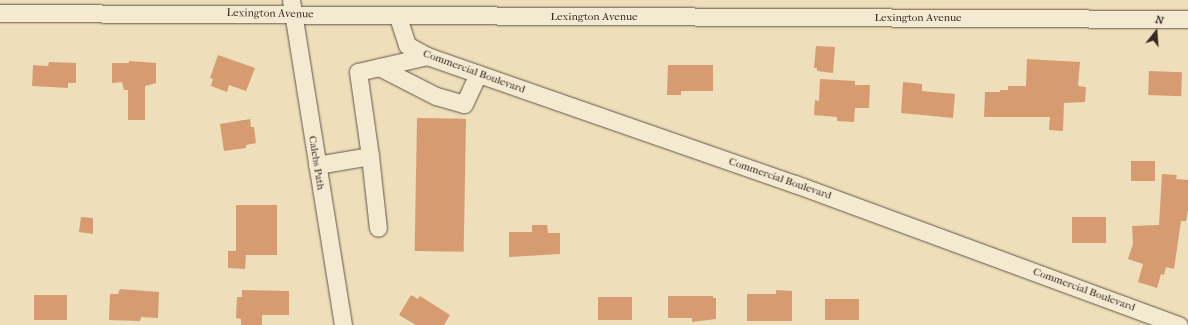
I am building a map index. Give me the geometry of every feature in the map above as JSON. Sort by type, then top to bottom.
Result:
[{"type":"street","name":"Lexington Avenue","points":[[0,13],[146,6],[339,8],[398,17],[1188,19]]},
{"type":"street","name":"Calebs Path","points":[[292,7],[343,325]]},
{"type":"street","name":"Commercial Boulevard","points":[[398,17],[407,45],[427,56],[795,184],[1180,325]]},
{"type":"street","points":[[378,228],[370,156],[358,72],[427,56]]},
{"type":"street","points":[[379,67],[436,96],[464,104],[478,74]]},
{"type":"street","points":[[317,165],[370,156]]},
{"type":"building","points":[[816,46],[835,47],[833,73],[817,71],[817,68],[814,68]]},
{"type":"building","points":[[218,55],[255,68],[246,91],[229,85],[227,92],[211,86],[213,79],[210,78]]},
{"type":"building","points":[[1027,59],[1080,62],[1078,86],[1086,87],[1085,102],[1064,103],[1063,131],[1049,130],[1050,117],[984,117],[985,92],[1000,92],[1000,90],[1008,90],[1008,86],[1026,86]]},
{"type":"building","points":[[129,61],[156,63],[156,83],[145,86],[145,120],[128,120],[128,90],[124,90],[122,82],[112,83],[112,63],[129,63]]},
{"type":"building","points":[[49,62],[76,63],[76,83],[68,83],[68,88],[32,86],[33,65],[48,66]]},
{"type":"building","points":[[668,65],[713,65],[713,91],[681,91],[681,95],[667,95]]},
{"type":"building","points":[[1149,71],[1182,72],[1181,96],[1148,95]]},
{"type":"building","points":[[820,79],[855,81],[855,85],[870,85],[869,108],[855,108],[854,122],[837,121],[837,117],[814,115],[815,100],[819,101]]},
{"type":"building","points":[[903,82],[922,84],[922,91],[955,94],[953,118],[901,113]]},
{"type":"building","points":[[417,118],[466,119],[464,252],[415,251]]},
{"type":"building","points":[[250,119],[251,127],[254,127],[256,143],[246,145],[246,148],[224,151],[220,124]]},
{"type":"building","points":[[1131,161],[1155,161],[1155,181],[1131,181]]},
{"type":"building","points":[[1162,174],[1177,175],[1176,179],[1188,180],[1188,210],[1186,221],[1181,221],[1174,269],[1166,267],[1164,275],[1161,274],[1157,288],[1138,282],[1143,264],[1128,259],[1133,244],[1132,226],[1159,225]]},
{"type":"building","points":[[236,205],[277,205],[277,255],[246,255],[245,269],[228,268],[228,251],[236,251]]},
{"type":"building","points":[[81,217],[93,218],[93,234],[79,232]]},
{"type":"building","points":[[1072,217],[1106,217],[1106,243],[1072,243]]},
{"type":"building","points":[[532,225],[547,225],[548,233],[560,233],[560,254],[509,257],[509,232],[532,232]]},
{"type":"building","points":[[120,289],[159,292],[158,318],[141,317],[140,321],[109,320],[110,294],[118,294]]},
{"type":"building","points":[[242,290],[289,291],[289,315],[262,315],[262,325],[241,325],[241,319],[236,318],[237,297],[242,297]]},
{"type":"building","points":[[776,290],[792,291],[792,321],[747,321],[747,294],[776,294]]},
{"type":"building","points":[[34,295],[67,295],[67,320],[34,320]]},
{"type":"building","points":[[411,295],[418,299],[420,296],[450,315],[444,325],[416,325],[399,315]]},
{"type":"building","points":[[668,296],[713,296],[713,298],[716,298],[716,319],[692,322],[692,318],[668,318]]},
{"type":"building","points":[[598,297],[632,297],[632,320],[598,320]]},
{"type":"building","points":[[825,299],[859,299],[859,320],[825,320]]}]
